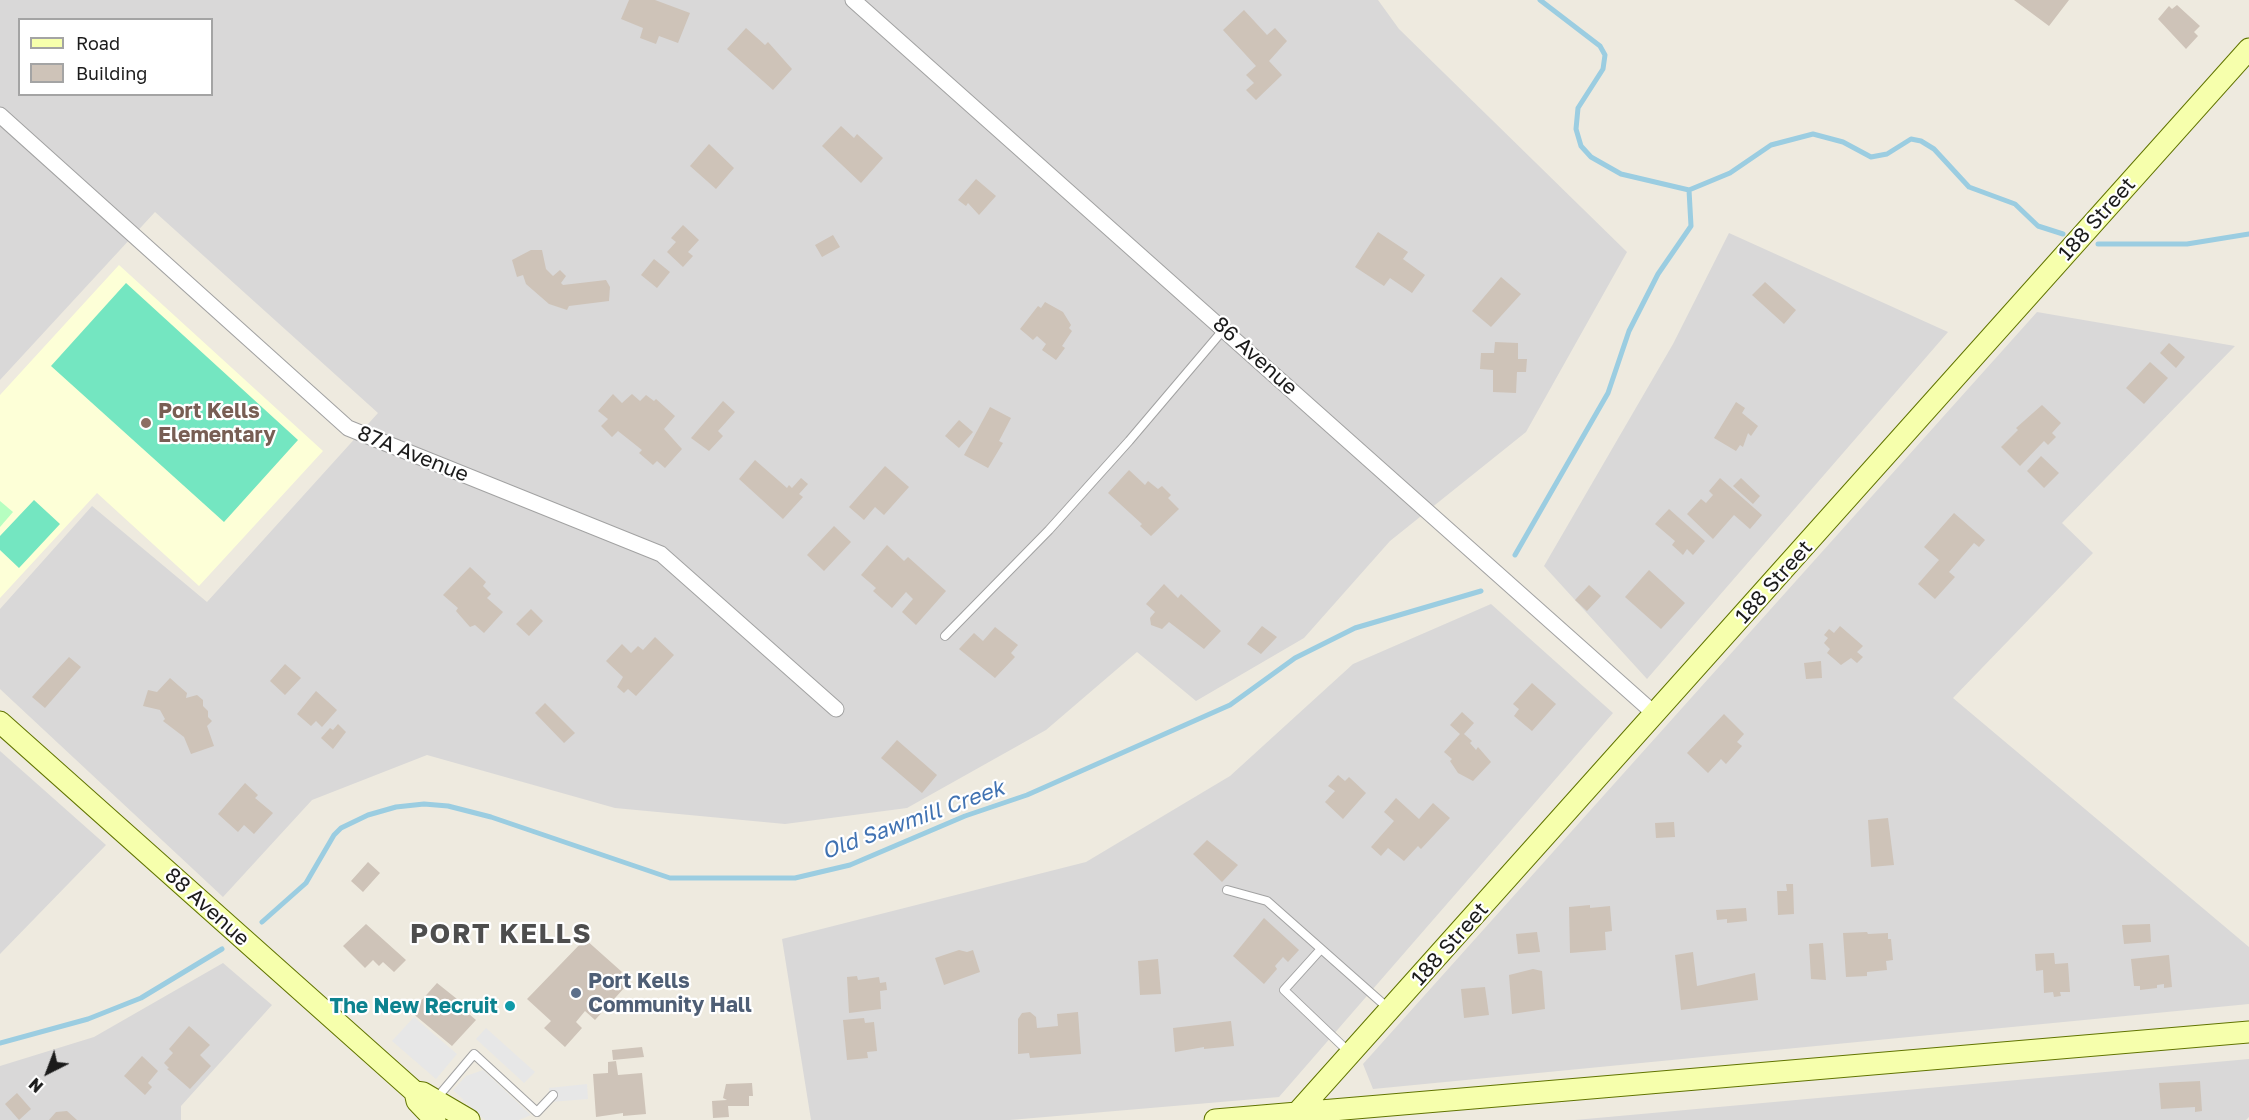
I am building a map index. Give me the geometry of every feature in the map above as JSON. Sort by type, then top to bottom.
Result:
[{"type":"main road","name":"188 Street","points":[[1297,1113],[1656,715],[2249,49]]},
{"type":"main road","name":"88 Avenue","points":[[0,722],[414,1092],[417,1101],[433,1114],[469,1120]]},
{"type":"main road","points":[[1215,1120],[2249,1032]]},
{"type":"street","name":"86 Avenue","points":[[853,0],[1656,715]]},
{"type":"street","name":"87A Avenue","points":[[0,115],[348,428],[661,554],[836,709]]},
{"type":"lane","points":[[945,636],[1084,491],[1224,328]]},
{"type":"lane","points":[[1227,890],[1267,901],[1390,1010]]},
{"type":"lane","points":[[1321,949],[1284,990],[1351,1054]]},
{"type":"lane","points":[[433,1114],[474,1054],[537,1112],[553,1095]]},
{"type":"shaded area","points":[[0,0],[1378,0],[1399,29],[1627,252],[1526,432],[1390,541],[1304,638],[1196,701],[1137,652],[1046,730],[907,808],[785,824],[615,808],[427,755],[312,800],[223,897],[0,689],[0,609],[92,506],[207,602],[378,413],[155,212],[0,380]]},
{"type":"shaded area","points":[[1729,233],[1948,332],[1647,679],[1544,566],[1673,344]]},
{"type":"shaded area","name":"Port Kells Elementary","points":[[119,265],[323,451],[199,586],[97,493],[0,598],[0,395]]},
{"type":"shaded area","points":[[2037,312],[2235,346],[2062,523],[2093,553],[1953,698],[2249,947],[2249,1004],[1373,1089],[1363,1064]]},
{"type":"shaded area","points":[[1491,604],[1613,713],[1279,1097],[1010,1120],[811,1120],[782,939],[1086,862],[1230,776],[1353,664]]},
{"type":"shaded area","points":[[0,751],[106,845],[0,954]]},
{"type":"shaded area","points":[[223,963],[272,1005],[181,1106],[181,1120],[0,1120],[0,1066],[94,1037]]},
{"type":"shaded area","points":[[414,1017],[457,1054],[436,1079],[392,1041]]},
{"type":"shaded area","points":[[486,1028],[535,1072],[524,1083],[476,1039]]},
{"type":"shaded area","points":[[2249,1059],[2249,1117],[2246,1120],[1575,1120]]},
{"type":"shaded area","points":[[483,1070],[531,1115],[519,1120],[485,1120],[453,1090],[466,1076]]},
{"type":"shaded area","points":[[587,1084],[588,1099],[550,1102],[549,1088]]},
{"type":"green space","points":[[126,283],[298,440],[224,522],[51,366]]},
{"type":"green space","points":[[34,500],[60,524],[19,568],[0,550],[0,536]]},
{"type":"green space","points":[[0,501],[13,512],[0,527]]},
{"type":"building","points":[[629,0],[655,0],[690,13],[678,43],[659,36],[656,44],[640,38],[643,28],[621,19]]},
{"type":"building","points":[[2014,0],[2069,0],[2049,26]]},
{"type":"building","points":[[2177,5],[2200,26],[2194,32],[2198,36],[2186,49],[2158,19],[2169,6],[2172,9]]},
{"type":"building","points":[[1244,10],[1267,35],[1275,28],[1287,41],[1269,61],[1282,75],[1256,100],[1246,90],[1254,83],[1246,75],[1256,66],[1223,30]]},
{"type":"building","points":[[746,28],[765,45],[768,42],[792,69],[773,90],[727,49]]},
{"type":"building","points":[[841,126],[854,138],[857,134],[883,158],[861,183],[822,146]]},
{"type":"building","points":[[709,144],[734,168],[716,189],[690,166]]},
{"type":"building","points":[[976,179],[996,196],[979,215],[968,203],[966,206],[958,200]]},
{"type":"building","points":[[683,225],[699,240],[688,252],[693,256],[683,267],[667,252],[676,242],[671,238]]},
{"type":"building","points":[[1378,232],[1408,252],[1403,259],[1425,275],[1412,293],[1390,278],[1384,286],[1355,267]]},
{"type":"building","points":[[833,235],[840,247],[822,257],[815,245]]},
{"type":"building","points":[[531,250],[542,250],[546,269],[553,276],[560,270],[566,276],[561,283],[563,285],[606,280],[610,287],[609,301],[569,306],[567,310],[549,304],[526,284],[523,275],[517,277],[512,260]]},
{"type":"building","points":[[654,259],[670,272],[657,288],[641,275]]},
{"type":"building","points":[[1501,277],[1521,294],[1491,327],[1472,311]]},
{"type":"building","points":[[1765,282],[1796,310],[1784,324],[1752,295]]},
{"type":"building","points":[[1045,302],[1063,312],[1071,325],[1069,328],[1072,331],[1062,346],[1065,348],[1056,360],[1042,350],[1046,344],[1037,336],[1033,340],[1020,329],[1038,306],[1041,308]]},
{"type":"building","points":[[1495,342],[1518,343],[1518,359],[1527,359],[1526,372],[1517,372],[1516,393],[1493,392],[1493,370],[1480,369],[1481,353],[1494,353]]},
{"type":"building","points":[[2169,343],[2185,357],[2176,368],[2160,353]]},
{"type":"building","points":[[2150,362],[2168,378],[2144,404],[2126,388]]},
{"type":"building","points":[[613,394],[622,403],[632,394],[640,401],[646,395],[654,401],[656,399],[675,416],[664,429],[682,449],[665,468],[657,461],[653,465],[639,453],[642,450],[618,431],[612,437],[601,426],[608,419],[598,411]]},
{"type":"building","points":[[723,401],[735,412],[718,431],[723,436],[709,451],[691,438]]},
{"type":"building","points":[[1736,402],[1745,408],[1742,413],[1758,426],[1751,436],[1748,433],[1743,447],[1740,445],[1736,451],[1714,438]]},
{"type":"building","points":[[2042,405],[2061,423],[2052,433],[2056,437],[2048,445],[2044,441],[2020,466],[2001,447],[2018,430],[2016,428]]},
{"type":"building","points":[[990,407],[1011,418],[999,441],[1003,443],[988,468],[964,455]]},
{"type":"building","points":[[959,420],[973,432],[959,448],[945,436]]},
{"type":"building","points":[[2041,456],[2059,473],[2044,488],[2027,471]]},
{"type":"building","points":[[755,460],[787,488],[789,485],[792,488],[801,478],[808,484],[799,494],[803,497],[783,519],[739,479]]},
{"type":"building","points":[[885,466],[909,487],[884,515],[875,507],[864,520],[849,507]]},
{"type":"building","points":[[1129,470],[1145,485],[1148,481],[1158,489],[1162,486],[1171,495],[1168,498],[1179,509],[1151,536],[1140,526],[1142,524],[1108,493]]},
{"type":"building","points":[[1720,478],[1762,515],[1750,529],[1734,515],[1713,539],[1687,514],[1701,499],[1706,503],[1713,495],[1709,491]]},
{"type":"building","points":[[1741,478],[1760,496],[1753,504],[1733,486]]},
{"type":"building","points":[[1669,509],[1705,541],[1693,555],[1687,549],[1683,555],[1672,545],[1675,541],[1655,524]]},
{"type":"building","points":[[1954,513],[1985,540],[1979,547],[1974,543],[1949,572],[1955,577],[1935,599],[1918,584],[1939,560],[1924,547]]},
{"type":"building","points":[[834,526],[851,542],[824,571],[807,555]]},
{"type":"building","points":[[887,545],[904,561],[908,557],[946,591],[916,625],[902,612],[913,599],[906,592],[892,608],[873,591],[876,588],[861,575]]},
{"type":"building","points":[[470,567],[486,582],[483,586],[491,594],[487,598],[503,612],[484,633],[475,625],[470,627],[456,611],[458,608],[443,595]]},
{"type":"building","points":[[1649,570],[1685,603],[1661,629],[1625,597]]},
{"type":"building","points":[[1164,584],[1178,598],[1181,594],[1221,631],[1204,649],[1169,622],[1162,629],[1151,625],[1150,618],[1155,612],[1146,604]]},
{"type":"building","points":[[1589,585],[1601,596],[1587,611],[1575,600]]},
{"type":"building","points":[[531,609],[543,621],[529,636],[516,624]]},
{"type":"building","points":[[1262,626],[1277,637],[1261,654],[1247,644]]},
{"type":"building","points":[[1840,626],[1863,646],[1857,652],[1863,657],[1857,663],[1851,658],[1841,665],[1827,653],[1830,649],[1824,643],[1828,638],[1824,635],[1829,629],[1834,633]]},
{"type":"building","points":[[995,627],[1018,645],[1011,653],[1015,657],[995,678],[959,649],[974,633],[983,641]]},
{"type":"building","points":[[655,637],[674,655],[636,696],[628,689],[624,693],[617,687],[623,677],[606,661],[622,644],[631,653],[638,646],[643,650]]},
{"type":"building","points":[[69,657],[81,667],[45,708],[32,697]]},
{"type":"building","points":[[1821,661],[1822,678],[1806,679],[1804,663]]},
{"type":"building","points":[[285,664],[301,678],[285,695],[270,681]]},
{"type":"building","points":[[170,678],[187,693],[186,698],[197,695],[203,700],[203,706],[212,721],[207,726],[214,746],[191,754],[184,737],[163,721],[165,719],[160,710],[143,706],[148,690],[157,692]]},
{"type":"building","points":[[1532,683],[1556,704],[1532,731],[1514,716],[1519,709],[1513,704]]},
{"type":"building","points":[[316,691],[337,710],[322,727],[316,721],[311,726],[297,714]]},
{"type":"building","points":[[545,703],[575,733],[564,743],[535,713]]},
{"type":"building","points":[[1462,712],[1474,723],[1464,734],[1472,741],[1470,743],[1476,750],[1478,747],[1491,762],[1473,781],[1458,773],[1450,761],[1452,759],[1444,752],[1460,734],[1450,725]]},
{"type":"building","points":[[1724,714],[1744,734],[1737,742],[1742,746],[1726,764],[1721,759],[1708,773],[1687,753]]},
{"type":"building","points":[[338,724],[346,732],[333,749],[321,738],[330,728],[333,730]]},
{"type":"building","points":[[897,740],[937,775],[922,793],[881,758]]},
{"type":"building","points":[[1338,775],[1345,781],[1349,777],[1366,793],[1343,819],[1325,802],[1335,791],[1328,786]]},
{"type":"building","points":[[245,783],[258,795],[255,798],[273,813],[254,834],[244,825],[238,832],[218,814]]},
{"type":"building","points":[[1396,798],[1419,819],[1433,803],[1450,818],[1421,849],[1418,846],[1404,861],[1388,848],[1381,856],[1371,847],[1394,821],[1384,812]]},
{"type":"building","points":[[1888,818],[1894,865],[1871,867],[1868,820]]},
{"type":"building","points":[[1674,822],[1675,837],[1656,838],[1655,823]]},
{"type":"building","points":[[1207,840],[1238,865],[1222,882],[1193,854]]},
{"type":"building","points":[[368,862],[380,873],[363,892],[351,881]]},
{"type":"building","points":[[1786,884],[1793,884],[1794,914],[1778,915],[1777,891],[1787,891]]},
{"type":"building","points":[[1590,905],[1590,908],[1610,906],[1612,931],[1605,932],[1606,950],[1570,953],[1569,907]]},
{"type":"building","points":[[1746,908],[1747,921],[1727,923],[1727,919],[1717,920],[1716,910]]},
{"type":"building","points":[[1264,918],[1299,950],[1288,962],[1283,957],[1275,966],[1277,969],[1264,984],[1233,956]]},
{"type":"building","points":[[366,924],[406,960],[394,972],[383,962],[379,966],[373,960],[365,968],[343,946]]},
{"type":"building","points":[[2150,924],[2151,942],[2124,944],[2122,925]]},
{"type":"building","points":[[1537,932],[1540,952],[1518,954],[1516,934]]},
{"type":"building","points":[[1867,932],[1868,934],[1888,933],[1888,939],[1891,939],[1893,960],[1886,961],[1887,970],[1867,972],[1867,976],[1846,977],[1843,933]]},
{"type":"building","name":"Port Kells Community Hall","points":[[585,939],[622,972],[616,979],[625,987],[595,1020],[585,1011],[576,1022],[582,1028],[565,1047],[544,1028],[551,1021],[527,999]]},
{"type":"building","points":[[1823,943],[1826,980],[1811,979],[1809,944]]},
{"type":"building","points":[[959,950],[967,952],[973,950],[980,972],[944,985],[935,958]]},
{"type":"building","points":[[1693,952],[1697,986],[1755,973],[1758,1000],[1681,1010],[1675,955]]},
{"type":"building","points":[[2054,953],[2055,964],[2068,963],[2070,992],[2060,992],[2061,996],[2054,997],[2053,992],[2044,993],[2043,970],[2036,971],[2035,954]]},
{"type":"building","points":[[2169,955],[2172,987],[2164,988],[2164,984],[2157,985],[2157,988],[2140,990],[2140,986],[2134,986],[2131,959]]},
{"type":"building","points":[[1158,959],[1161,994],[1140,995],[1138,961]]},
{"type":"building","points":[[1533,969],[1542,971],[1545,1009],[1512,1014],[1509,975]]},
{"type":"building","points":[[857,976],[858,980],[879,977],[880,983],[886,982],[887,990],[880,991],[881,1009],[849,1013],[847,977]]},
{"type":"building","points":[[437,983],[472,1011],[469,1014],[476,1020],[452,1046],[411,1012]]},
{"type":"building","points":[[1485,987],[1489,1015],[1464,1018],[1461,989]]},
{"type":"building","points":[[1030,1012],[1036,1017],[1037,1028],[1058,1026],[1057,1014],[1078,1012],[1081,1054],[1030,1058],[1029,1053],[1018,1054],[1018,1019],[1022,1013]]},
{"type":"building","points":[[864,1018],[865,1023],[874,1022],[877,1051],[867,1052],[868,1058],[847,1060],[843,1020]]},
{"type":"building","points":[[1231,1021],[1234,1046],[1204,1049],[1204,1047],[1175,1052],[1173,1028]]},
{"type":"building","points":[[189,1026],[210,1045],[200,1055],[211,1066],[190,1089],[167,1069],[169,1068],[164,1063],[173,1053],[169,1049]]},
{"type":"building","points":[[642,1047],[644,1057],[613,1060],[612,1050]]},
{"type":"building","points":[[142,1056],[158,1071],[148,1083],[152,1087],[145,1095],[124,1076]]},
{"type":"building","points":[[616,1061],[618,1075],[642,1073],[646,1114],[623,1116],[623,1113],[596,1117],[593,1074],[608,1073],[608,1062]]},
{"type":"building","points":[[2200,1081],[2202,1111],[2195,1112],[2195,1107],[2161,1109],[2159,1083]]},
{"type":"building","points":[[752,1083],[753,1096],[749,1096],[749,1106],[728,1106],[729,1117],[713,1118],[712,1101],[727,1100],[723,1098],[726,1084]]},
{"type":"building","points":[[17,1093],[31,1109],[19,1120],[5,1104]]},
{"type":"building","points":[[67,1111],[77,1120],[49,1120],[56,1112]]},
{"type":"waterway","points":[[1540,0],[1600,46],[1605,55],[1603,69],[1578,108],[1576,129],[1581,146],[1591,157],[1621,174],[1689,190],[1730,173],[1771,145],[1813,134],[1843,142],[1871,157],[1887,154],[1911,139],[1921,141],[1934,149],[1969,187],[2015,204],[2038,226],[2063,234]]},
{"type":"waterway","name":"Old Sawmill Creek","points":[[1515,555],[1608,393],[1629,331],[1658,274],[1691,226],[1689,190]]},
{"type":"waterway","points":[[2098,244],[2187,244],[2249,234]]},
{"type":"waterway","name":"Old Sawmill Creek","points":[[262,922],[306,883],[334,835],[341,828],[368,815],[396,807],[424,804],[448,806],[491,817],[670,878],[795,878],[850,865],[965,816],[1027,795],[1230,705],[1295,658],[1355,628],[1481,591]]},
{"type":"waterway","name":"Old Sawmill Creek","points":[[0,1043],[88,1019],[141,998],[222,949]]},
{"type":"place","name":"Port Kells Elementary","points":[[146,423]]},
{"type":"place","name":"Port Kells Community Hall","points":[[576,993]]},
{"type":"place","name":"The New Recruit","points":[[510,1006]]},
{"type":"district","name":"PORT KELLS","points":[[501,934]]}]
